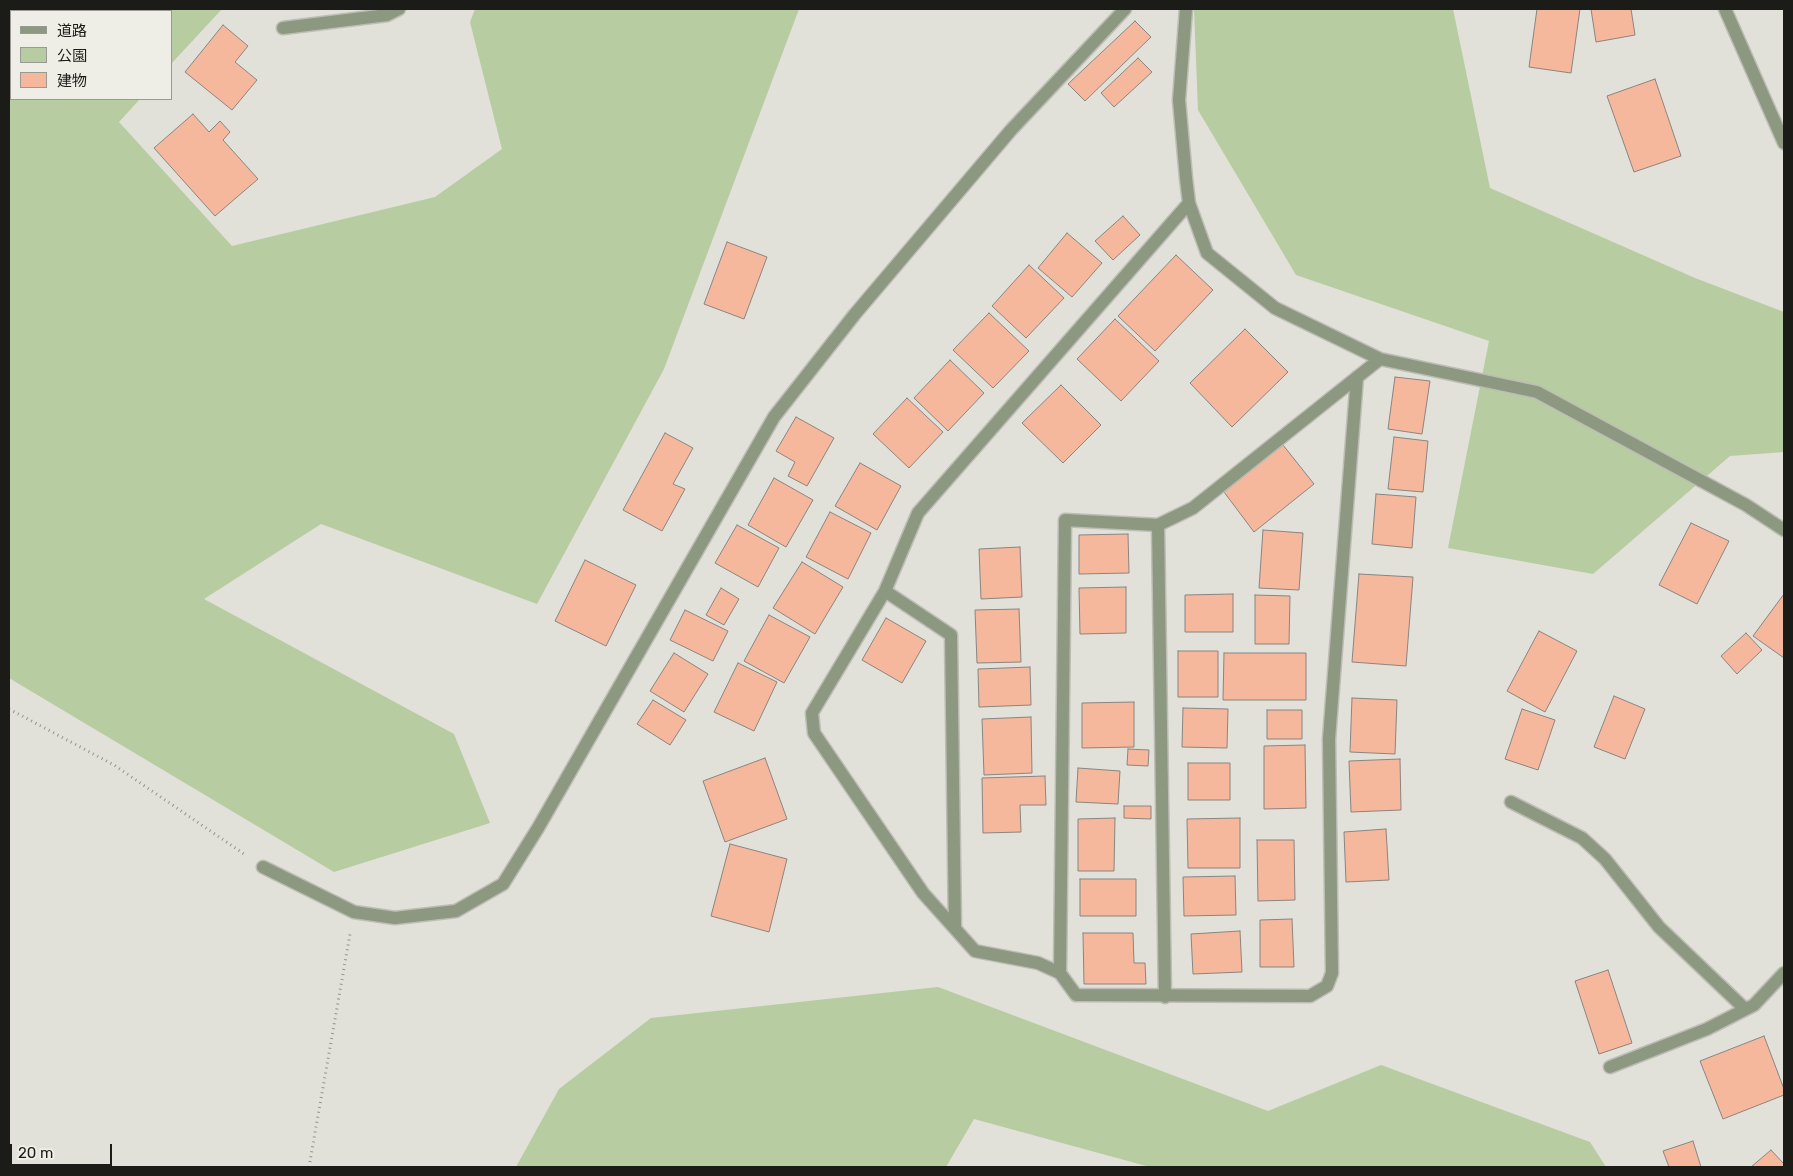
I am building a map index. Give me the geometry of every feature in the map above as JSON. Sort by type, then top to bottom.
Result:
[{"type":"street","points":[[283,28],[387,15],[399,9]]},
{"type":"street","points":[[263,867],[354,912],[395,918],[456,911],[503,884],[538,828],[774,417],[855,314],[1005,138],[1125,9]]},
{"type":"street","points":[[1186,9],[1180,100],[1189,203],[1207,253],[1275,308],[1380,359],[1537,392],[1746,505],[1784,530]]},
{"type":"street","points":[[1725,9],[1784,143]]},
{"type":"street","points":[[1189,203],[918,513],[884,591],[812,713],[814,733],[923,893],[975,951],[1038,962],[1060,973],[1076,995],[1165,997],[1310,996],[1327,986],[1332,973],[1329,739],[1357,377]]},
{"type":"street","points":[[1060,973],[1065,520],[1158,525],[1193,508],[1380,359]]},
{"type":"street","points":[[1158,525],[1165,997]]},
{"type":"street","points":[[884,591],[951,635],[955,928]]},
{"type":"street","points":[[1511,802],[1582,838],[1605,859],[1658,927],[1745,1009]]},
{"type":"street","points":[[1610,1067],[1707,1029],[1754,1005],[1784,973]]},
{"type":"path","points":[[9,709],[114,765],[263,867]]},
{"type":"path","points":[[309,1167],[354,912]]},
{"type":"green space","points":[[9,9],[222,9],[172,63],[172,10],[10,10],[10,100],[139,100],[119,122],[232,246],[435,197],[502,149],[470,22],[475,9],[799,9],[664,369],[537,604],[321,524],[204,599],[454,734],[490,823],[334,872],[9,678]]},
{"type":"green space","points":[[1194,9],[1453,9],[1490,188],[1695,278],[1784,312],[1784,452],[1730,456],[1593,574],[1448,548],[1489,341],[1296,275],[1198,110]]},
{"type":"green space","points":[[938,987],[1268,1111],[1381,1065],[1590,1142],[1606,1167],[1150,1167],[974,1119],[946,1167],[516,1167],[559,1089],[651,1018]]},
{"type":"building","points":[[1537,9],[1580,9],[1571,73],[1529,67]]},
{"type":"building","points":[[1591,9],[1631,9],[1635,35],[1596,42]]},
{"type":"building","points":[[1135,21],[1151,37],[1085,101],[1068,84]]},
{"type":"building","points":[[223,25],[248,46],[235,62],[257,80],[232,110],[185,72]]},
{"type":"building","points":[[1138,58],[1152,72],[1114,107],[1101,93]]},
{"type":"building","points":[[1655,79],[1681,156],[1634,172],[1607,96]]},
{"type":"building","points":[[193,114],[209,132],[220,121],[230,132],[223,140],[258,179],[215,216],[154,148]]},
{"type":"building","points":[[1123,216],[1140,235],[1113,260],[1095,241]]},
{"type":"building","points":[[1067,233],[1102,263],[1072,297],[1038,268]]},
{"type":"building","points":[[727,242],[767,257],[744,319],[704,304]]},
{"type":"building","points":[[1176,255],[1213,290],[1155,351],[1118,316]]},
{"type":"building","points":[[1029,265],[1064,298],[1026,338],[992,306]]},
{"type":"building","points":[[989,313],[1029,351],[993,388],[953,350]]},
{"type":"building","points":[[1115,319],[1159,361],[1121,401],[1077,359]]},
{"type":"building","points":[[1245,329],[1288,372],[1232,427],[1190,383]]},
{"type":"building","points":[[950,360],[984,393],[948,431],[914,398]]},
{"type":"building","points":[[1395,377],[1430,381],[1422,434],[1388,429]]},
{"type":"building","points":[[1061,385],[1101,425],[1063,463],[1022,423]]},
{"type":"building","points":[[907,398],[943,432],[909,468],[873,434]]},
{"type":"building","points":[[796,417],[834,438],[807,486],[788,476],[795,462],[776,451]]},
{"type":"building","points":[[665,433],[693,448],[673,484],[685,489],[662,531],[623,510]]},
{"type":"building","points":[[1394,437],[1428,441],[1423,492],[1388,489]]},
{"type":"building","points":[[1283,445],[1314,484],[1254,532],[1224,492]]},
{"type":"building","points":[[860,463],[901,486],[877,530],[835,506]]},
{"type":"building","points":[[774,478],[813,500],[786,547],[748,525]]},
{"type":"building","points":[[1376,494],[1416,497],[1412,548],[1372,544]]},
{"type":"building","points":[[830,512],[871,533],[848,579],[806,557]]},
{"type":"building","points":[[1691,523],[1729,541],[1697,604],[1659,585]]},
{"type":"building","points":[[737,525],[779,548],[758,587],[715,563]]},
{"type":"building","points":[[1263,530],[1303,533],[1299,590],[1259,588]]},
{"type":"building","points":[[1128,534],[1129,573],[1079,574],[1079,535]]},
{"type":"building","points":[[1020,547],[1022,597],[981,599],[979,549]]},
{"type":"building","points":[[585,560],[636,585],[606,646],[555,621]]},
{"type":"building","points":[[802,562],[843,587],[815,634],[773,608]]},
{"type":"building","points":[[1359,574],[1413,577],[1406,666],[1352,662]]},
{"type":"building","points":[[1126,587],[1126,633],[1080,634],[1079,588]]},
{"type":"building","points":[[721,588],[739,599],[724,625],[706,615]]},
{"type":"building","points":[[1233,594],[1233,632],[1185,632],[1185,595]]},
{"type":"building","points":[[1784,594],[1784,658],[1753,636]]},
{"type":"building","points":[[1255,595],[1290,596],[1289,644],[1255,644]]},
{"type":"building","points":[[1019,609],[1021,662],[977,663],[975,610]]},
{"type":"building","points":[[685,610],[728,631],[713,661],[670,640]]},
{"type":"building","points":[[769,615],[810,637],[784,683],[744,661]]},
{"type":"building","points":[[886,618],[926,641],[902,683],[862,660]]},
{"type":"building","points":[[1539,631],[1577,651],[1545,712],[1507,691]]},
{"type":"building","points":[[1746,633],[1762,650],[1737,674],[1721,656]]},
{"type":"building","points":[[1178,651],[1218,651],[1218,697],[1178,697]]},
{"type":"building","points":[[674,653],[708,674],[684,712],[650,691]]},
{"type":"building","points":[[1224,653],[1306,653],[1306,700],[1223,700]]},
{"type":"building","points":[[738,663],[777,682],[754,731],[714,712]]},
{"type":"building","points":[[1030,667],[1031,705],[979,707],[978,669]]},
{"type":"building","points":[[1614,696],[1645,709],[1625,759],[1594,747]]},
{"type":"building","points":[[1352,698],[1397,700],[1395,754],[1350,752]]},
{"type":"building","points":[[653,700],[686,720],[670,745],[637,724]]},
{"type":"building","points":[[1134,702],[1134,747],[1082,748],[1082,703]]},
{"type":"building","points":[[1183,708],[1228,709],[1227,748],[1182,747]]},
{"type":"building","points":[[1522,709],[1555,720],[1538,770],[1505,759]]},
{"type":"building","points":[[1267,710],[1302,710],[1302,739],[1267,739]]},
{"type":"building","points":[[1031,717],[1032,773],[984,775],[982,719]]},
{"type":"building","points":[[1305,745],[1306,808],[1264,809],[1264,746]]},
{"type":"building","points":[[1128,749],[1149,750],[1148,766],[1127,765]]},
{"type":"building","points":[[765,758],[787,819],[725,842],[703,781]]},
{"type":"building","points":[[1400,759],[1401,810],[1351,812],[1349,761]]},
{"type":"building","points":[[1188,763],[1230,763],[1230,800],[1188,800]]},
{"type":"building","points":[[1078,768],[1120,771],[1118,804],[1076,802]]},
{"type":"building","points":[[1045,776],[1046,805],[1020,805],[1021,832],[983,833],[982,778]]},
{"type":"building","points":[[1124,806],[1151,806],[1151,819],[1124,818]]},
{"type":"building","points":[[1115,818],[1114,871],[1078,871],[1078,819]]},
{"type":"building","points":[[1240,818],[1240,868],[1188,868],[1187,819]]},
{"type":"building","points":[[1386,829],[1389,880],[1346,882],[1344,832]]},
{"type":"building","points":[[1257,840],[1294,840],[1295,900],[1258,901]]},
{"type":"building","points":[[730,844],[787,859],[769,932],[711,916]]},
{"type":"building","points":[[1235,876],[1236,915],[1184,916],[1183,877]]},
{"type":"building","points":[[1080,879],[1136,879],[1136,916],[1080,916]]},
{"type":"building","points":[[1292,919],[1294,967],[1260,967],[1260,920]]},
{"type":"building","points":[[1240,931],[1242,972],[1193,974],[1191,934]]},
{"type":"building","points":[[1083,933],[1133,933],[1134,963],[1145,963],[1146,984],[1084,984]]},
{"type":"building","points":[[1608,970],[1632,1043],[1599,1054],[1575,981]]},
{"type":"building","points":[[1764,1036],[1784,1089],[1784,1095],[1723,1119],[1700,1061]]},
{"type":"building","points":[[1693,1141],[1701,1167],[1669,1167],[1663,1151]]},
{"type":"building","points":[[1771,1150],[1784,1164],[1784,1167],[1751,1167]]}]
